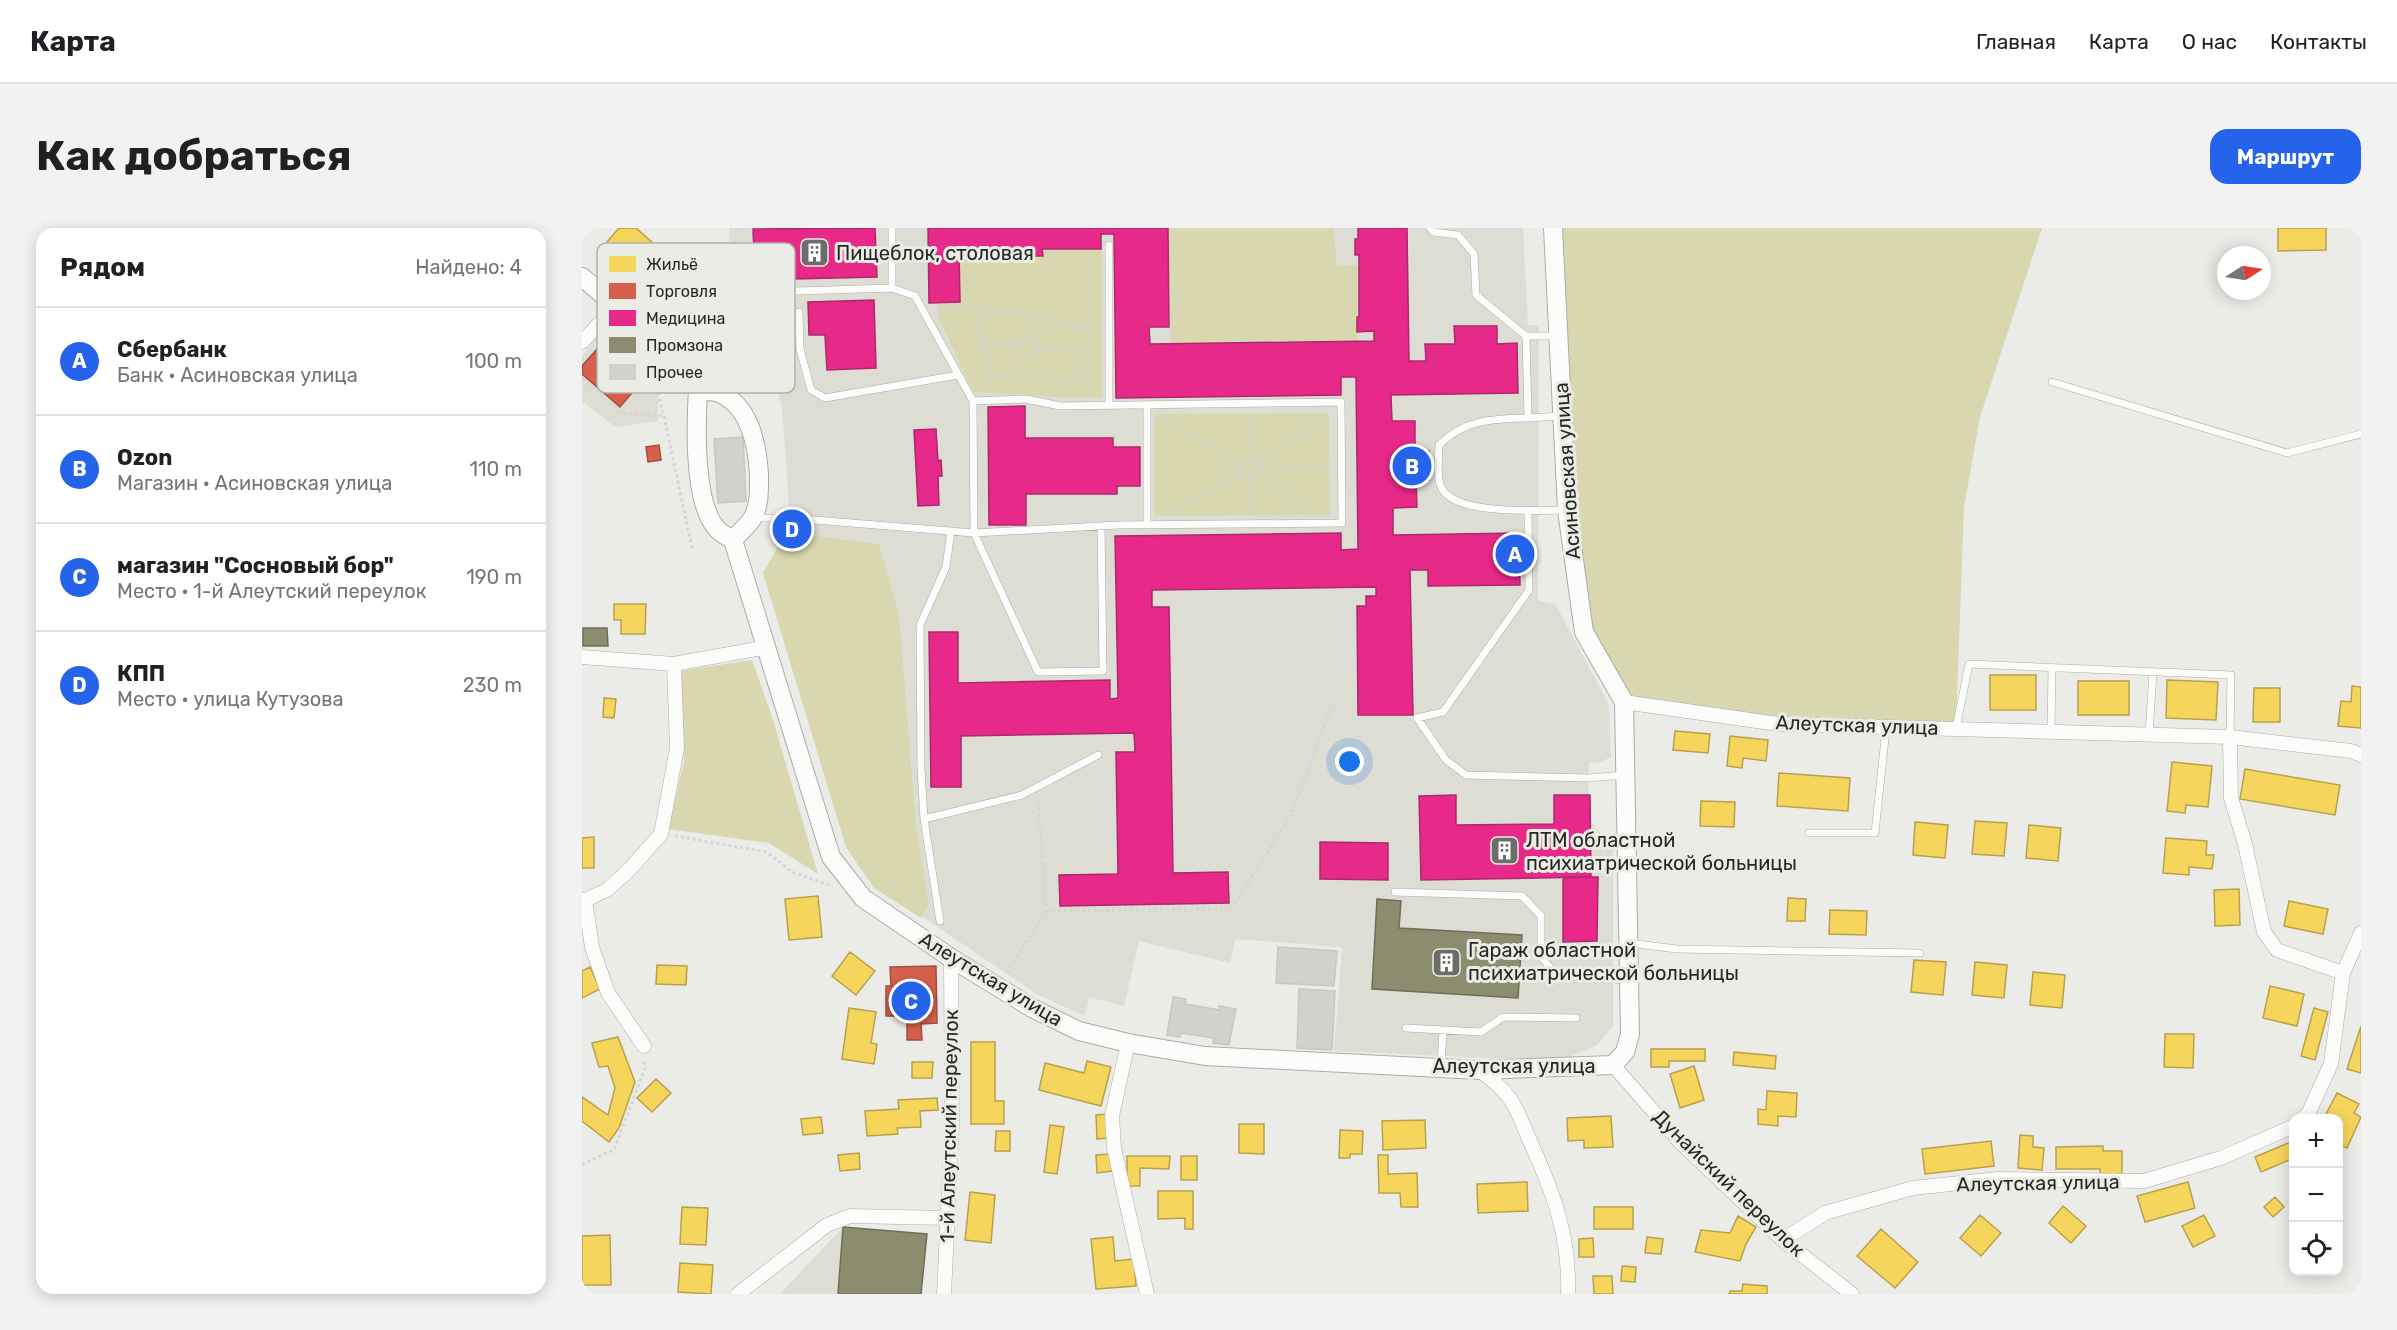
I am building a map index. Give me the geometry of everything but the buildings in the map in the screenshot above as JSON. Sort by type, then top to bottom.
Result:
[{"type":"street","name":"Асиновская улица","points":[[1553,228],[1567,510],[1584,632],[1624,702]]},
{"type":"street","points":[[582,277],[597,290]]},
{"type":"street","points":[[582,342],[597,327]]},
{"type":"street","points":[[698,393],[696,446],[700,485],[706,510],[717,530],[733,540],[752,518],[758,502],[759,482],[754,434],[745,417],[733,403],[718,393]]},
{"type":"street","name":"Алеутская улица","points":[[733,540],[768,647],[831,857],[863,898],[951,958],[1032,1008],[1079,1031],[1128,1043],[1205,1056],[1479,1070],[1614,1065],[1625,1052],[1630,1034],[1624,702],[1778,724],[1886,729],[1956,728],[2230,737],[2351,751],[2361,755]]},
{"type":"street","points":[[582,657],[674,663],[768,647]]},
{"type":"street","points":[[644,1046],[608,993],[592,947],[584,900],[607,890],[621,878],[661,834],[677,748],[674,663]]},
{"type":"street","points":[[2230,737],[2231,798],[2245,844],[2264,932],[2277,950],[2343,973]]},
{"type":"street","points":[[2308,1114],[2331,1064],[2343,973],[2361,933]]},
{"type":"street","name":"1-й Алеутский переулок","points":[[944,1294],[952,1124],[951,958]]},
{"type":"street","points":[[1128,1043],[1112,1116],[1114,1148],[1147,1294]]},
{"type":"street","name":"Дунайский переулок","points":[[1614,1065],[1680,1142],[1783,1240],[1852,1294]]},
{"type":"street","points":[[1479,1070],[1497,1083],[1512,1101],[1542,1167],[1563,1227],[1569,1273],[1568,1294]]},
{"type":"street","name":"Алеутская улица","points":[[1783,1240],[1825,1213],[1913,1188],[1998,1179],[2144,1181],[2221,1158],[2289,1127]]},
{"type":"street","points":[[738,1294],[827,1225],[850,1216],[947,1218]]},
{"type":"lane","points":[[892,228],[892,288]]},
{"type":"lane","points":[[1430,228],[1433,232],[1458,235],[1474,254],[1476,295],[1526,336],[1558,336]]},
{"type":"lane","points":[[1109,245],[1109,405]]},
{"type":"lane","points":[[795,291],[892,288],[915,296],[972,401],[974,532],[1038,672],[1103,671],[1101,526]]},
{"type":"lane","points":[[799,312],[800,348],[811,390],[825,398],[958,375]]},
{"type":"lane","points":[[1526,336],[1528,418]]},
{"type":"lane","points":[[2052,382],[2288,453],[2361,434]]},
{"type":"lane","points":[[752,518],[790,518],[974,532],[1101,526],[1342,523],[1341,402],[1147,407],[1060,406],[1026,399],[972,401]]},
{"type":"lane","points":[[1147,407],[1147,525]]},
{"type":"lane","points":[[1562,416],[1484,420],[1450,434],[1439,445],[1440,486],[1449,498],[1484,509],[1567,510]]},
{"type":"lane","points":[[1528,510],[1529,590],[1443,712],[1417,717],[1446,760],[1466,775],[1588,778],[1625,775]]},
{"type":"lane","points":[[940,921],[924,819],[921,769],[920,625],[946,567],[951,531]]},
{"type":"lane","points":[[1956,728],[1969,664],[2231,675],[2230,737]]},
{"type":"lane","points":[[2051,732],[2052,668]]},
{"type":"lane","points":[[2149,735],[2153,672]]},
{"type":"lane","points":[[1809,833],[1875,833],[1886,729]]},
{"type":"lane","points":[[924,819],[1022,795],[1098,755]]},
{"type":"lane","points":[[1395,892],[1522,896],[1540,916],[1541,957],[1558,976],[1628,980]]},
{"type":"lane","points":[[1627,942],[1677,950],[1920,953]]},
{"type":"lane","points":[[1406,1028],[1481,1032],[1503,1017],[1576,1018]]},
{"type":"lane","points":[[1441,1068],[1443,1030]]},
{"type":"path","points":[[921,308],[977,308],[1014,311],[1081,327],[1109,337]]},
{"type":"path","points":[[977,308],[992,379]]},
{"type":"path","points":[[1030,337],[1039,316]]},
{"type":"path","points":[[1081,327],[1076,352],[1078,367],[1087,377]]},
{"type":"path","points":[[1030,337],[1036,339],[1039,347],[1037,353],[1029,356],[1023,353],[1021,347],[1024,339],[1030,337]]},
{"type":"path","points":[[984,340],[1021,347]]},
{"type":"path","points":[[1039,347],[1109,354]]},
{"type":"path","points":[[1029,356],[1033,375]]},
{"type":"path","points":[[966,389],[1007,373],[1033,375],[1068,382],[1109,371]]},
{"type":"path","points":[[582,379],[597,392]]},
{"type":"path","points":[[598,393],[621,413],[664,416]]},
{"type":"path","points":[[658,393],[692,548]]},
{"type":"path","points":[[1251,404],[1252,458]]},
{"type":"path","points":[[1147,407],[1242,463]]},
{"type":"path","points":[[1258,461],[1341,414]]},
{"type":"path","points":[[1243,473],[1242,463],[1246,458],[1258,461]]},
{"type":"path","points":[[1258,461],[1259,470],[1325,524]]},
{"type":"path","points":[[1251,476],[1259,470],[1341,467]]},
{"type":"path","points":[[1147,525],[1243,473],[1251,476]]},
{"type":"path","points":[[1251,476],[1252,523]]},
{"type":"path","points":[[1046,911],[1231,909],[1291,815],[1332,705]]},
{"type":"path","points":[[998,987],[1046,911],[1037,787]]},
{"type":"path","points":[[661,834],[767,852],[792,872],[832,886]]},
{"type":"path","points":[[582,1164],[614,1150],[645,1068],[644,1046]]},
{"type":"shaded area","points":[[729,228],[1523,228],[1528,325],[1539,325],[1538,600],[1556,605],[1609,705],[1611,757],[1600,762],[1589,763],[1588,778],[1590,819],[1613,850],[1613,1026],[1597,1045],[1569,1057],[1510,1059],[1334,1051],[1342,947],[1235,939],[1230,963],[1139,941],[1124,1006],[1089,997],[1085,1016],[1038,995],[876,885],[810,650],[791,533],[782,407],[778,393],[795,393],[795,243],[730,243]]},
{"type":"shaded area","points":[[597,338],[597,393],[658,393],[658,421],[615,427],[582,401],[582,356]]},
{"type":"shaded area","points":[[843,1227],[838,1294],[780,1294]]},
{"type":"green space","points":[[1168,228],[1333,228],[1337,266],[1359,265],[1357,341],[1171,344]]},
{"type":"green space","points":[[1561,228],[2042,228],[1980,417],[1964,507],[1956,723],[1779,720],[1627,697],[1592,629],[1577,509]]},
{"type":"green space","points":[[1042,249],[1101,249],[1102,398],[973,392],[939,318],[938,302],[959,250],[1025,250],[1026,256],[1042,256]]},
{"type":"green space","points":[[1329,413],[1330,515],[1155,516],[1154,414]]},
{"type":"green space","points":[[814,536],[879,544],[899,615],[916,827],[929,904],[921,918],[874,888],[846,847],[763,573],[780,543]]},
{"type":"green space","points":[[752,660],[773,720],[818,874],[769,843],[668,829],[684,762],[679,671]]},
{"type":"place","name":"Пищеблок, столовая","points":[[815,253]]},
{"type":"place","name":"Ozon","points":[[1412,466]]},
{"type":"place","name":"КПП","points":[[792,529]]},
{"type":"place","name":"Сбербанк","points":[[1515,554]]},
{"type":"place","name":"ЛТМ областной психиатрической больницы","points":[[1505,851]]},
{"type":"place","name":"Гараж областной психиатрической больницы","points":[[1447,962]]},
{"type":"place","name":"магазин \"Сосновый бор\"","points":[[911,1001]]}]
